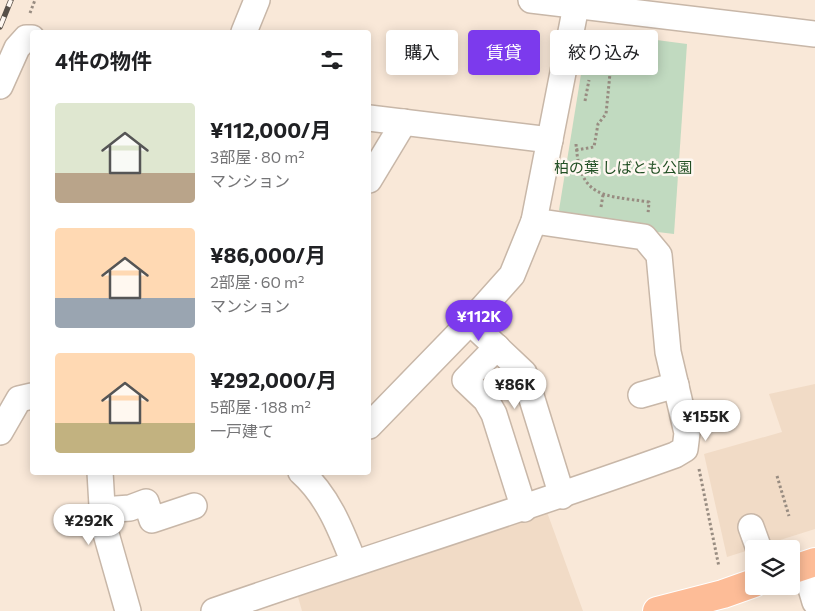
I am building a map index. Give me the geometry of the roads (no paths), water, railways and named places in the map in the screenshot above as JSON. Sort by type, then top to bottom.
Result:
[{"type":"main road","points":[[657,611],[723,594],[745,586]]},
{"type":"street","points":[[245,30],[257,0]]},
{"type":"street","points":[[531,0],[576,6],[665,7],[815,34]]},
{"type":"street","points":[[371,424],[470,322],[512,275],[534,221],[576,6]]},
{"type":"street","points":[[0,86],[17,48],[26,38],[30,38]]},
{"type":"street","points":[[371,118],[550,140]]},
{"type":"street","points":[[371,177],[404,122]]},
{"type":"street","points":[[214,611],[354,563],[562,496],[675,455],[685,449],[687,434],[668,352],[659,255],[644,237],[534,221]]},
{"type":"street","points":[[470,322],[524,372],[562,496]]},
{"type":"street","points":[[497,347],[465,380],[486,400],[494,414],[524,508]]},
{"type":"street","points":[[641,395],[676,384]]},
{"type":"street","points":[[0,432],[19,399],[30,396]]},
{"type":"street","points":[[100,475],[103,523],[128,611]]},
{"type":"street","points":[[312,476],[338,523],[354,563]]},
{"type":"street","points":[[102,510],[130,508],[146,502],[152,520],[194,506]]},
{"type":"street","points":[[803,566],[815,602]]},
{"type":"railway","points":[[0,27],[11,0]]},
{"type":"park label","name":"柏の葉 しばとも公園","points":[[623,168]]}]
